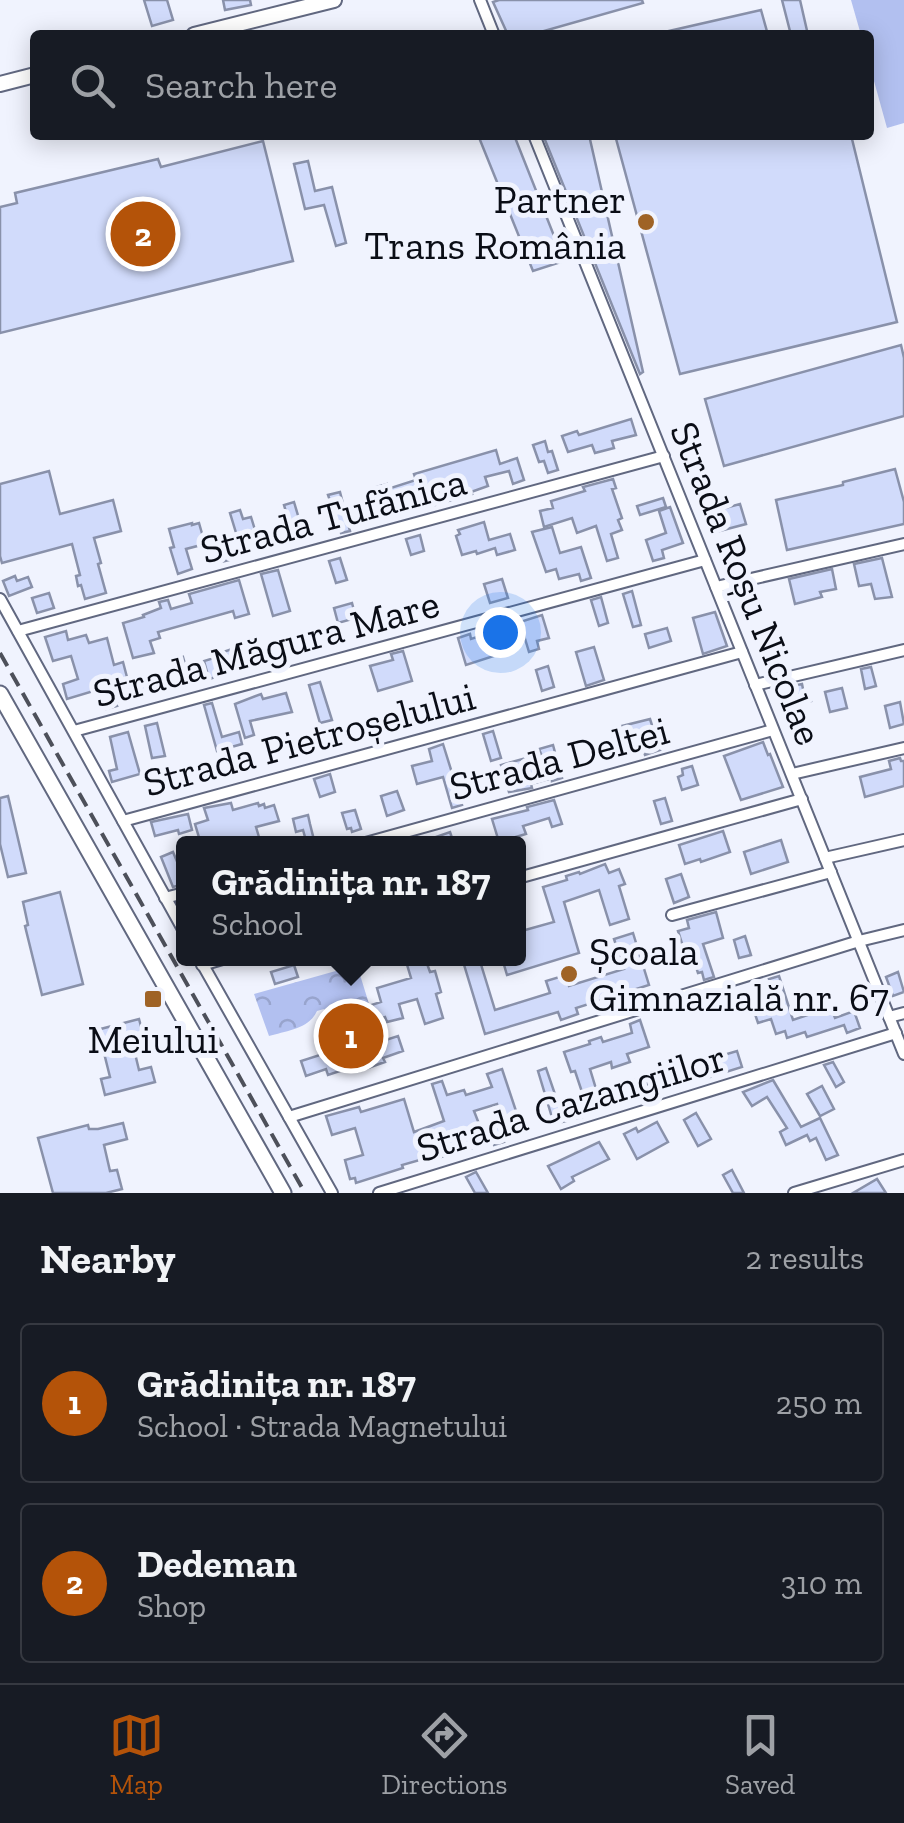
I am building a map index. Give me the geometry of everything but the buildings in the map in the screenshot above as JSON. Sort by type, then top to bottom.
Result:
[{"type":"main road","points":[[0,694],[283,1193]]},
{"type":"street","points":[[214,30],[334,0]]},
{"type":"street","points":[[480,0],[492,30]]},
{"type":"street","points":[[0,84],[30,76]]},
{"type":"street","name":"Strada Roșu Nicolae","points":[[536,140],[904,1054]]},
{"type":"street","name":"Strada Tufănica","points":[[18,631],[664,456]]},
{"type":"street","points":[[716,587],[904,544]]},
{"type":"street","name":"Strada Măgura Mare","points":[[74,731],[705,560]]},
{"type":"street","points":[[0,599],[176,917]]},
{"type":"street","points":[[756,685],[904,650]]},
{"type":"street","name":"Strada Pietroșelului","points":[[122,821],[742,652]]},
{"type":"street","name":"Strada Deltei","points":[[391,836],[774,730]]},
{"type":"street","points":[[792,774],[904,748]]},
{"type":"street","points":[[526,876],[802,799]]},
{"type":"street","points":[[825,858],[904,840]]},
{"type":"street","points":[[672,915],[831,872]]},
{"type":"street","points":[[165,898],[176,895]]},
{"type":"street","points":[[288,1117],[904,930]]},
{"type":"street","points":[[202,966],[332,1193]]},
{"type":"street","points":[[889,1017],[904,1013]]},
{"type":"street","name":"Strada Cazangiilor","points":[[380,1193],[896,1034]]},
{"type":"street","points":[[794,1193],[904,1160]]},
{"type":"green space","points":[[851,0],[904,0],[904,123],[887,128],[874,81],[874,30],[860,30]]},
{"type":"green space","points":[[357,966],[369,1004],[349,1010],[347,1006],[325,1013],[324,1009],[317,1011],[303,1026],[269,1036],[254,994]]},
{"type":"railway","points":[[0,653],[176,965]]},
{"type":"railway","points":[[177,966],[305,1193]]},
{"type":"place","name":"Partner Trans România","points":[[646,222]]},
{"type":"place","name":"Dedeman","points":[[143,234]]},
{"type":"place","name":"Școala Gimnazială nr. 67","points":[[569,974]]},
{"type":"place","name":"Meiului","points":[[153,999]]},
{"type":"place","name":"Grădinița nr. 187","points":[[351,1036]]}]
